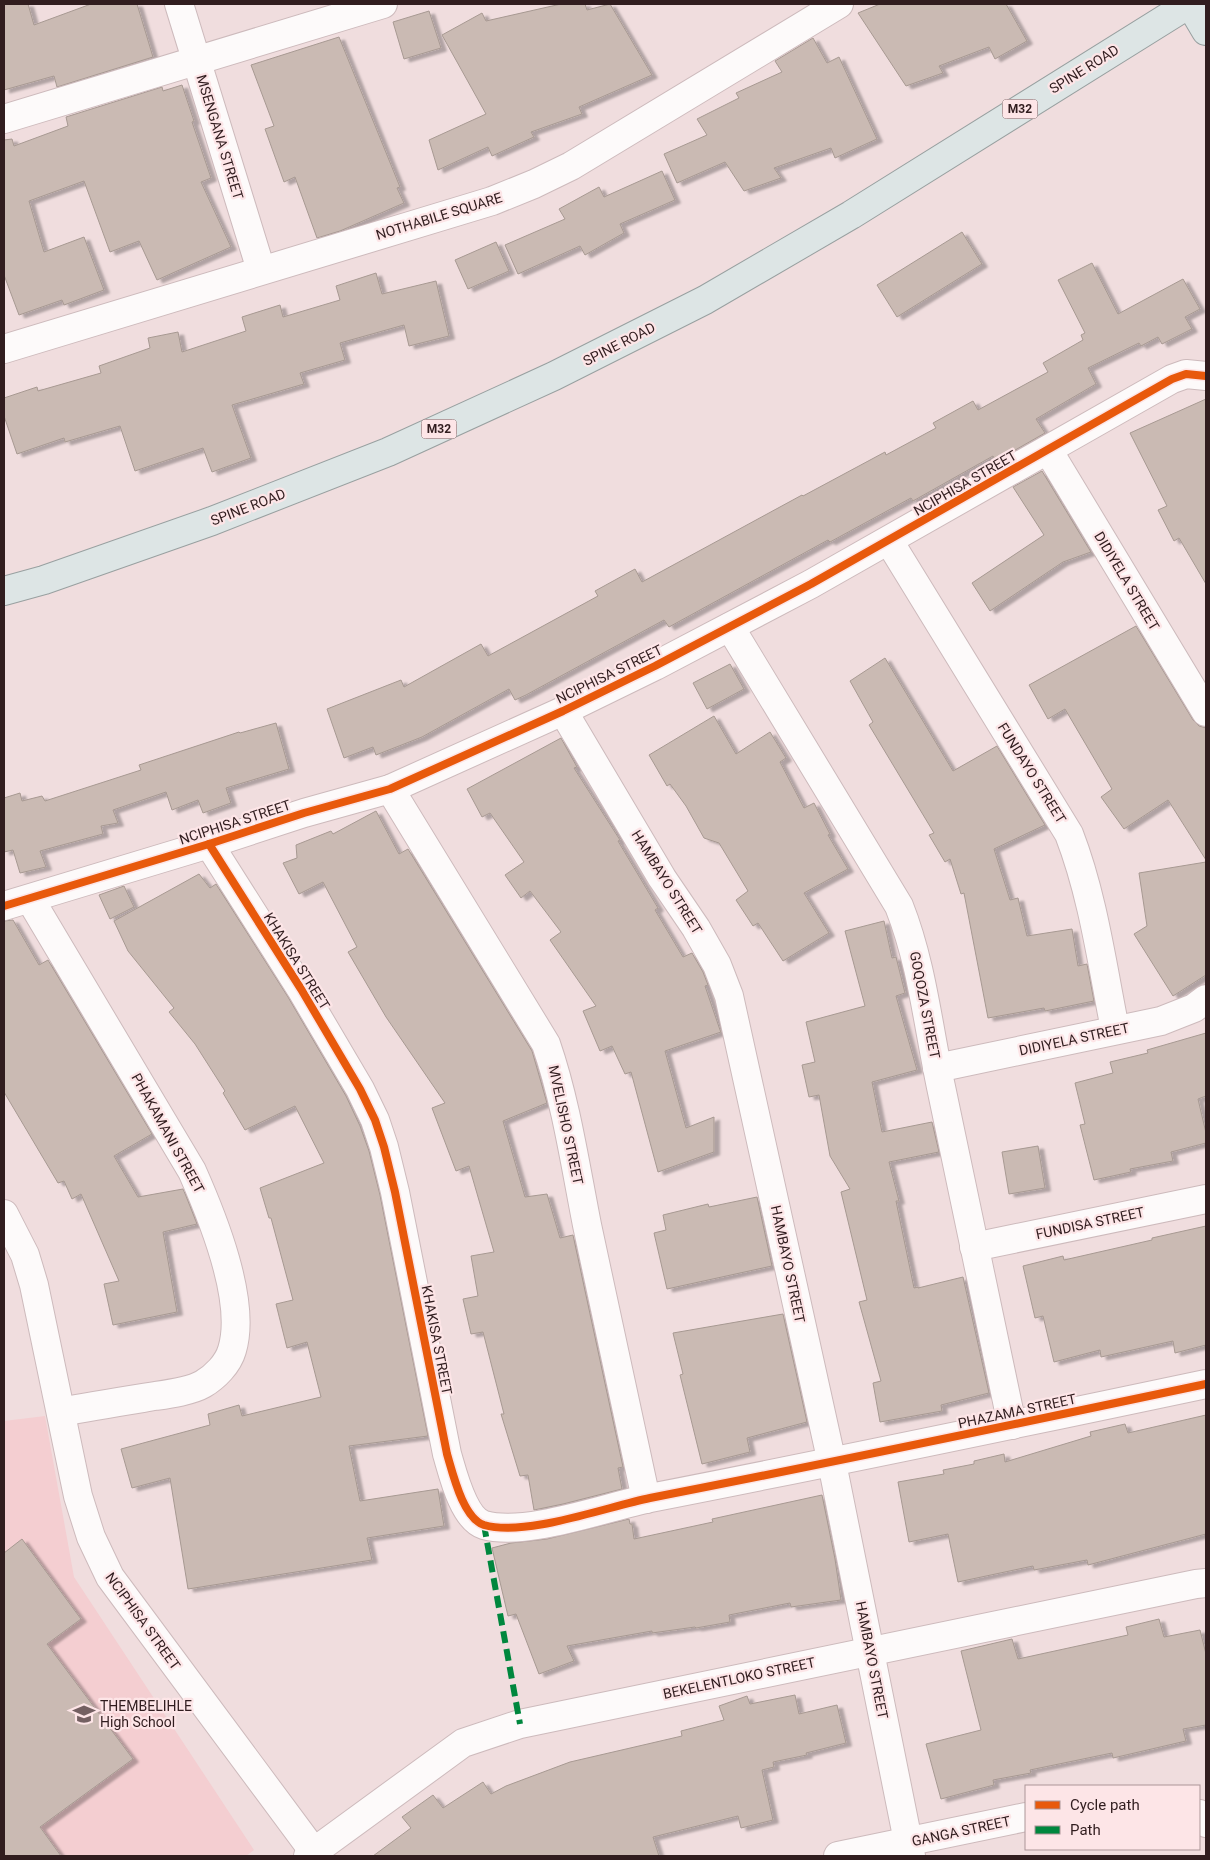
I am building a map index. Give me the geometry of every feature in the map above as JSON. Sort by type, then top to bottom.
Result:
[{"type":"main road","points":[[1189,4],[1206,31]]},
{"type":"main road","name":"SPINE ROAD","points":[[4,592],[44,580],[212,521],[388,452],[554,376],[705,300],[850,215],[1189,4]]},
{"type":"street","name":"MSENGANA STREET","points":[[179,4],[260,270]]},
{"type":"street","points":[[4,119],[383,4]]},
{"type":"street","name":"NOTHABILE SQUARE","points":[[4,349],[260,270],[492,202],[571,166],[839,4]]},
{"type":"street","name":"NCIPHISA STREET","points":[[4,906],[304,813],[390,789],[564,711],[730,627],[889,541],[1172,380],[1196,375]]},
{"type":"street","name":"DIDIYELA STREET","points":[[1048,450],[1206,712]]},
{"type":"street","name":"FUNDAYO STREET","points":[[889,541],[1069,834],[1087,888],[1115,1029]]},
{"type":"street","name":"GOQOZA STREET","points":[[730,627],[899,906],[916,956],[937,1068],[1012,1425]]},
{"type":"street","name":"HAMBAYO STREET","points":[[564,711],[662,878],[696,928],[717,965],[730,996],[832,1463],[909,1849]]},
{"type":"street","name":"MVELISHO STREET","points":[[390,789],[546,1044],[555,1069],[646,1499]]},
{"type":"street","name":"KHAKISA STREET","points":[[209,844],[301,989],[360,1089],[375,1120],[395,1192],[447,1454],[457,1488],[474,1520],[484,1524],[506,1527],[538,1525],[646,1499],[832,1463]]},
{"type":"street","name":"PHAKAMANI STREET","points":[[30,899],[192,1171],[212,1214],[235,1304],[236,1330],[232,1352],[220,1371],[202,1385],[174,1393],[61,1412]]},
{"type":"street","name":"DIDIYELA STREET","points":[[937,1068],[1115,1029],[1161,1021],[1194,1008],[1206,1000]]},
{"type":"street","name":"FUNDISA STREET","points":[[974,1247],[1206,1199]]},
{"type":"street","name":"NCIPHISA STREET","points":[[4,1214],[25,1255],[30,1270],[78,1496],[91,1538],[110,1577],[313,1855]]},
{"type":"street","name":"PHAZAMA STREET","points":[[832,1463],[1206,1384]]},
{"type":"street","name":"BEKELENTLOKO STREET","points":[[313,1855],[462,1743],[489,1733],[520,1724],[870,1650],[1206,1583]]},
{"type":"street","name":"GANGA STREET","points":[[838,1856],[909,1849],[1025,1817]]},
{"type":"shaded area","name":"THEMBELIHLE High School","points":[[45,1416],[74,1577],[254,1850],[246,1856],[4,1856],[4,1421]]},
{"type":"building","points":[[4,4],[28,4],[34,25],[91,4],[137,4],[153,57],[57,87],[54,76],[4,90]]},
{"type":"building","points":[[561,4],[585,4],[587,10],[610,4],[652,75],[579,107],[582,114],[531,132],[534,137],[492,156],[488,147],[438,170],[429,140],[486,114],[442,35],[482,13],[486,21]]},
{"type":"building","points":[[880,4],[1006,4],[1027,41],[995,59],[989,47],[939,66],[943,73],[906,86],[858,13]]},
{"type":"building","points":[[429,11],[441,48],[404,59],[393,22]]},
{"type":"building","points":[[339,37],[400,187],[397,188],[404,203],[340,231],[317,238],[295,177],[284,182],[265,129],[274,126],[251,65]]},
{"type":"building","points":[[813,38],[827,63],[839,57],[877,139],[835,158],[831,148],[774,168],[781,178],[744,191],[725,162],[677,183],[664,154],[707,135],[697,119],[739,98],[736,93],[782,72],[775,61]]},
{"type":"building","points":[[182,85],[211,178],[201,182],[231,247],[157,280],[139,241],[110,252],[84,181],[29,201],[44,252],[84,237],[104,290],[64,305],[62,300],[19,315],[4,275],[4,140],[12,139],[14,146],[68,126],[66,117],[162,87],[163,91]]},
{"type":"building","points":[[662,171],[675,200],[620,224],[624,233],[585,255],[580,246],[518,274],[505,245],[565,219],[559,209],[599,187],[604,197]]},
{"type":"building","points":[[962,232],[982,264],[897,317],[877,285]]},
{"type":"building","points":[[496,242],[509,271],[468,289],[455,260]]},
{"type":"building","points":[[1092,263],[1118,314],[1183,279],[1200,309],[1185,317],[1192,329],[1162,344],[1158,337],[1141,346],[1139,343],[1088,368],[1096,384],[1036,419],[1045,433],[996,461],[993,456],[913,501],[911,498],[830,542],[828,540],[669,627],[664,620],[515,700],[509,689],[422,737],[376,755],[373,747],[344,758],[327,709],[401,680],[404,687],[481,644],[488,656],[598,596],[595,591],[635,569],[642,582],[802,495],[885,452],[886,455],[936,428],[933,423],[973,401],[978,410],[1048,372],[1043,363],[1083,340],[1081,335],[1085,333],[1058,280]]},
{"type":"building","points":[[376,273],[382,294],[436,281],[449,336],[409,346],[404,325],[340,343],[345,360],[300,373],[304,384],[232,405],[251,458],[212,472],[203,448],[135,471],[120,426],[65,442],[64,438],[17,454],[4,416],[4,398],[37,387],[38,391],[101,373],[99,366],[150,348],[148,338],[178,332],[182,352],[246,331],[242,317],[280,305],[283,317],[340,300],[336,286]]},
{"type":"building","points":[[1206,399],[1206,584],[1179,538],[1174,541],[1158,510],[1167,506],[1130,433]]},
{"type":"building","points":[[1042,471],[1091,552],[1063,562],[990,611],[972,583],[1044,535],[1013,487]]},
{"type":"building","points":[[1136,626],[1193,720],[1199,726],[1206,728],[1206,860],[1168,800],[1124,829],[1101,797],[1112,789],[1065,709],[1048,719],[1029,685]]},
{"type":"building","points":[[885,658],[953,771],[997,746],[1045,825],[994,849],[1010,900],[1018,898],[1027,936],[1072,929],[1078,966],[1087,964],[1094,1001],[1045,1011],[1044,1008],[988,1018],[964,893],[961,894],[950,859],[945,862],[929,835],[934,833],[869,725],[873,722],[850,681]]},
{"type":"building","points":[[730,664],[744,689],[707,709],[693,683]]},
{"type":"building","points":[[714,716],[736,754],[770,732],[786,758],[780,762],[804,808],[814,803],[830,834],[828,835],[848,869],[804,893],[829,933],[783,961],[758,923],[753,926],[736,900],[748,891],[719,843],[704,838],[686,806],[670,784],[667,786],[649,755]]},
{"type":"building","points":[[276,723],[289,769],[226,788],[231,803],[203,813],[198,800],[172,810],[166,792],[113,810],[118,823],[101,826],[103,834],[40,851],[46,867],[20,873],[13,850],[4,852],[4,798],[20,793],[22,801],[42,796],[45,801],[141,770],[139,765],[239,732]]},
{"type":"building","points":[[561,738],[577,767],[574,768],[620,840],[618,841],[658,908],[655,910],[683,957],[692,953],[703,972],[708,985],[705,986],[721,1032],[665,1051],[686,1128],[714,1117],[714,1152],[658,1172],[631,1072],[625,1074],[612,1046],[600,1051],[583,1011],[596,1006],[550,940],[561,932],[530,891],[521,898],[505,875],[524,862],[490,813],[482,817],[467,789]]},
{"type":"building","points":[[376,811],[399,854],[408,849],[532,1051],[547,1103],[503,1121],[525,1197],[547,1194],[560,1238],[573,1235],[623,1467],[618,1468],[622,1489],[534,1510],[528,1475],[520,1476],[501,1414],[504,1414],[483,1332],[471,1334],[463,1299],[478,1296],[471,1256],[494,1252],[469,1166],[456,1171],[432,1108],[445,1103],[386,1017],[348,952],[357,947],[323,882],[299,894],[283,863],[297,858],[296,845],[331,831],[333,834]]},
{"type":"building","points":[[1206,862],[1206,975],[1173,996],[1134,934],[1147,926],[1139,873]]},
{"type":"building","points":[[199,874],[210,888],[216,884],[288,997],[346,1096],[369,1151],[380,1195],[428,1436],[349,1446],[360,1501],[438,1489],[444,1526],[367,1538],[372,1560],[188,1589],[170,1478],[132,1488],[121,1449],[210,1425],[208,1414],[239,1405],[242,1416],[321,1397],[307,1342],[287,1348],[276,1304],[293,1300],[271,1218],[269,1218],[260,1188],[324,1163],[295,1106],[245,1130],[223,1093],[225,1091],[195,1044],[169,1012],[174,1008],[128,951],[114,921]]},
{"type":"building","points":[[124,886],[134,907],[110,919],[99,895]]},
{"type":"building","points":[[13,920],[39,965],[48,960],[152,1134],[114,1156],[138,1197],[183,1189],[186,1196],[197,1224],[163,1232],[177,1312],[113,1325],[104,1284],[119,1281],[81,1194],[72,1199],[64,1181],[58,1183],[4,1092],[4,921]]},
{"type":"building","points":[[884,921],[892,958],[896,957],[905,993],[896,996],[917,1070],[872,1082],[882,1132],[932,1122],[939,1152],[889,1162],[899,1201],[896,1201],[914,1288],[963,1277],[989,1393],[941,1405],[942,1411],[880,1422],[873,1383],[881,1381],[859,1302],[867,1300],[841,1192],[850,1189],[830,1156],[819,1095],[809,1097],[802,1065],[815,1062],[806,1022],[865,1006],[845,931]]},
{"type":"building","points":[[1206,1033],[1206,1096],[1198,1099],[1206,1133],[1206,1143],[1171,1152],[1173,1161],[1130,1169],[1131,1172],[1094,1180],[1080,1125],[1085,1124],[1075,1083],[1113,1073],[1110,1062],[1148,1053],[1147,1050]]},
{"type":"building","points":[[1038,1146],[1045,1188],[1009,1194],[1002,1152]]},
{"type":"building","points":[[757,1197],[772,1266],[667,1289],[654,1233],[666,1230],[663,1215],[708,1204],[709,1207]]},
{"type":"building","points":[[1206,1226],[1206,1345],[1175,1353],[1173,1341],[1101,1357],[1100,1350],[1054,1362],[1043,1316],[1035,1318],[1023,1266],[1063,1256],[1064,1260]]},
{"type":"building","points":[[783,1314],[807,1422],[747,1438],[750,1452],[702,1464],[680,1375],[683,1374],[673,1333]]},
{"type":"building","points":[[1206,1415],[1206,1534],[1088,1565],[1087,1560],[1034,1570],[1033,1566],[958,1582],[948,1534],[909,1542],[898,1482],[944,1474],[943,1470],[974,1464],[974,1461],[1004,1454],[1005,1462],[1091,1436],[1090,1432],[1125,1424],[1128,1433]]},
{"type":"building","points":[[822,1495],[841,1600],[791,1607],[790,1603],[729,1615],[730,1622],[696,1628],[652,1633],[652,1631],[567,1646],[574,1661],[539,1674],[516,1614],[508,1616],[492,1548],[511,1543],[547,1539],[629,1519],[630,1524],[632,1524],[634,1539],[713,1522],[712,1519]]},
{"type":"building","points":[[22,1539],[81,1619],[47,1644],[133,1759],[40,1827],[61,1856],[4,1856],[4,1553]]},
{"type":"building","points":[[1159,1619],[1164,1637],[1200,1630],[1206,1654],[1206,1725],[1183,1729],[1186,1741],[1113,1758],[1112,1753],[1030,1770],[1031,1773],[993,1780],[994,1785],[941,1799],[926,1744],[981,1730],[961,1651],[1012,1639],[1018,1659],[1128,1635],[1126,1627]]},
{"type":"building","points":[[795,1695],[799,1714],[837,1705],[846,1743],[806,1753],[807,1755],[773,1762],[774,1767],[762,1770],[773,1820],[741,1828],[738,1816],[653,1837],[659,1856],[373,1856],[411,1828],[402,1817],[433,1795],[443,1808],[483,1782],[491,1794],[506,1786],[570,1762],[682,1736],[681,1731],[724,1720],[719,1706],[747,1696],[750,1704]]},
{"type":"marked path","points":[[484,1525],[520,1724]]},
{"type":"cycle path","points":[[4,906],[304,813],[390,789],[563,711],[655,666],[811,584],[1172,379],[1186,374],[1206,376]]},
{"type":"cycle path","points":[[209,844],[301,989],[360,1089],[375,1120],[395,1192],[447,1454],[465,1505],[470,1514],[484,1525],[501,1528],[543,1524],[650,1498],[1206,1384]]},
{"type":"place","name":"THEMBELIHLE High School","points":[[84,1714]]}]
